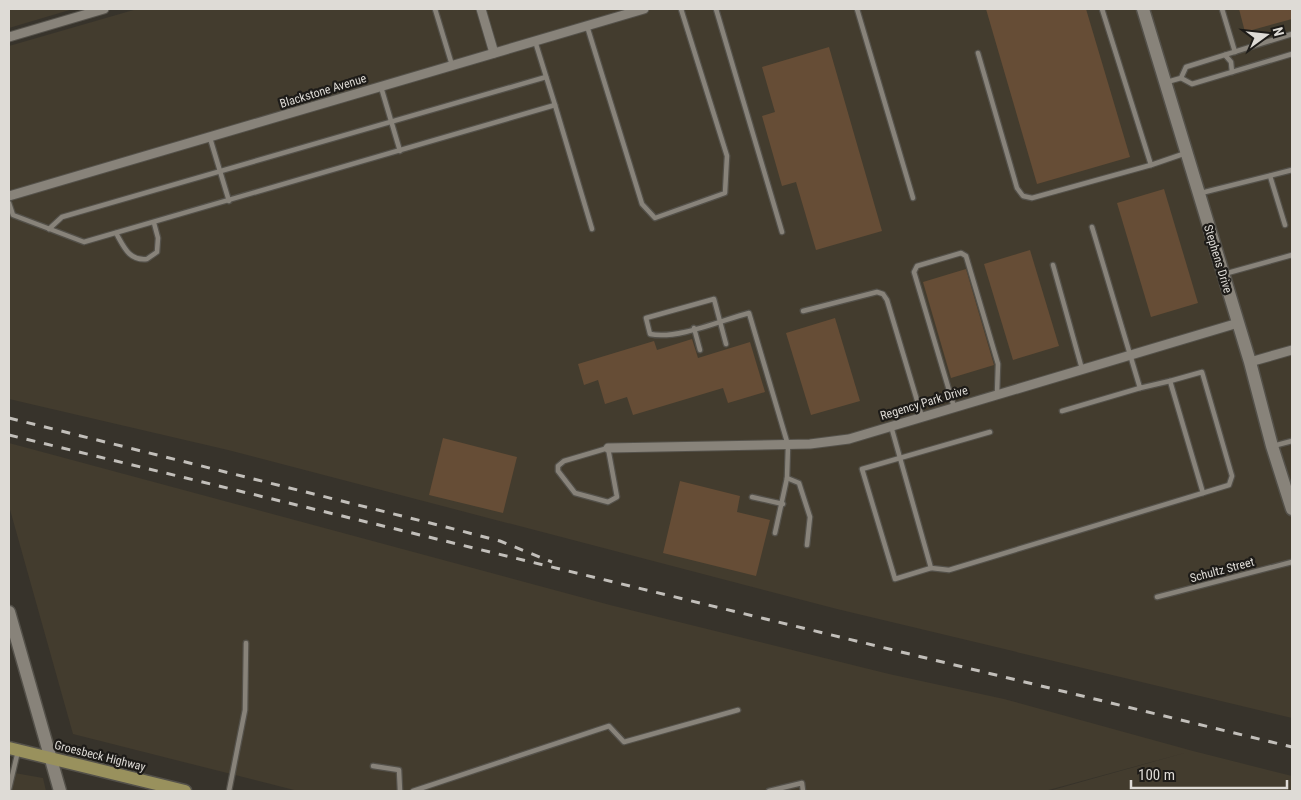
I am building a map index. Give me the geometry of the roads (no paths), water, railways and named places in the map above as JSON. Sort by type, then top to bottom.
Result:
[{"type":"main road","name":"Groesbeck Highway","points":[[14,749],[185,791]]},
{"type":"street","points":[[9,37],[104,9]]},
{"type":"street","points":[[481,9],[494,52]]},
{"type":"street","name":"Blackstone Avenue","points":[[9,196],[644,9]]},
{"type":"street","name":"Stephens Drive","points":[[1143,9],[1250,362],[1272,446],[1292,509]]},
{"type":"street","name":"Regency Park Drive","points":[[608,448],[788,444],[835,441],[922,417],[1238,322]]},
{"type":"street","points":[[1250,362],[1292,350]]},
{"type":"street","points":[[9,612],[12,636],[60,791]]},
{"type":"lane","points":[[435,9],[452,65]]},
{"type":"lane","points":[[587,25],[642,204],[655,218],[725,192],[727,156],[682,9]]},
{"type":"lane","points":[[716,9],[782,232]]},
{"type":"lane","points":[[857,9],[913,198]]},
{"type":"lane","points":[[1102,9],[1150,165]]},
{"type":"lane","points":[[1222,9],[1235,52]]},
{"type":"lane","points":[[1181,78],[1186,66],[1292,34]]},
{"type":"lane","points":[[535,41],[592,229]]},
{"type":"lane","points":[[978,53],[1017,188],[1023,196],[1032,198],[1186,153]]},
{"type":"lane","points":[[1165,83],[1181,78],[1192,84],[1292,54]]},
{"type":"lane","points":[[1225,55],[1231,62],[1232,72]]},
{"type":"lane","points":[[48,229],[62,217],[546,77]]},
{"type":"lane","points":[[380,87],[400,151]]},
{"type":"lane","points":[[9,203],[13,216],[84,242],[400,151],[555,104]]},
{"type":"lane","points":[[210,138],[229,201]]},
{"type":"lane","points":[[1198,193],[1292,170]]},
{"type":"lane","points":[[1270,176],[1285,225]]},
{"type":"lane","points":[[116,233],[125,250],[133,258],[147,259],[157,252],[158,246],[154,223]]},
{"type":"lane","points":[[1092,227],[1140,388]]},
{"type":"lane","points":[[954,407],[914,272],[917,266],[961,253],[966,256],[998,364],[997,394]]},
{"type":"lane","points":[[1223,274],[1292,255]]},
{"type":"lane","points":[[1053,265],[1082,369]]},
{"type":"lane","points":[[803,311],[877,292],[883,294],[887,300],[922,417]]},
{"type":"lane","points":[[726,344],[720,321],[714,299],[646,318],[650,334],[661,336],[694,328],[720,321],[749,313],[788,444],[787,478],[775,533]]},
{"type":"lane","points":[[694,328],[700,350]]},
{"type":"lane","points":[[990,432],[862,470],[895,579],[930,568],[948,570],[1229,485],[1232,476],[1230,466],[1202,372],[1062,411]]},
{"type":"lane","points":[[1170,381],[1203,493]]},
{"type":"lane","points":[[890,426],[930,568]]},
{"type":"lane","points":[[1272,446],[1292,441]]},
{"type":"lane","points":[[608,448],[617,497],[608,502],[575,494],[558,471],[558,466],[564,462],[608,448]]},
{"type":"lane","points":[[787,478],[800,483],[810,518],[807,545]]},
{"type":"lane","points":[[752,498],[782,504]]},
{"type":"lane","name":"Schultz Street","points":[[1157,597],[1292,562]]},
{"type":"lane","points":[[229,791],[245,710],[246,643]]},
{"type":"lane","points":[[413,791],[609,726],[624,742],[738,710]]},
{"type":"lane","points":[[9,789],[14,749]]},
{"type":"lane","points":[[373,766],[399,770],[400,791]]},
{"type":"lane","points":[[769,791],[802,784],[804,791]]},
{"type":"railway","points":[[9,418],[500,541],[552,562]]},
{"type":"railway","points":[[9,435],[1292,747]]}]
